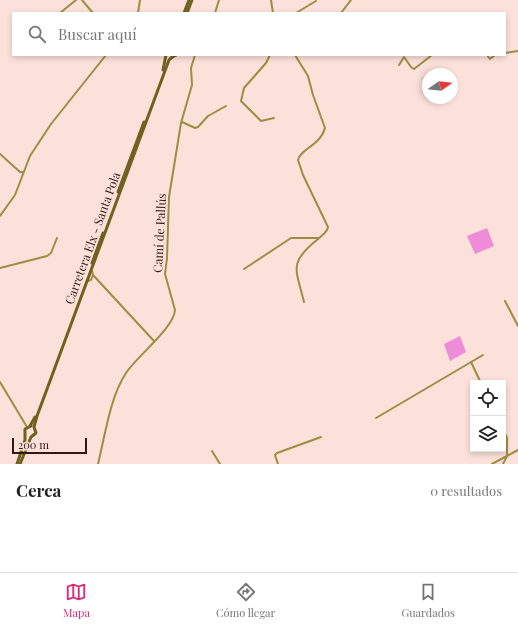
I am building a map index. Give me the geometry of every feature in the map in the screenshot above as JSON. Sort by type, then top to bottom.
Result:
[{"type":"main road","points":[[186,12],[191,0]]},
{"type":"main road","name":"Carretera Elx - Santa Pola","points":[[29,426],[34,418],[164,68],[166,56]]},
{"type":"main road","points":[[168,56],[171,58],[174,56]]},
{"type":"main road","name":"Carretera Elx - Santa Pola","points":[[34,427],[36,416],[168,60],[171,58]]},
{"type":"main road","points":[[29,426],[34,427],[36,433],[31,437],[19,464],[26,435],[25,430],[29,426]]},
{"type":"main road","points":[[26,435],[31,437]]},
{"type":"street","points":[[61,12],[76,0]]},
{"type":"street","points":[[82,0],[92,12]]},
{"type":"street","points":[[138,12],[140,0]]},
{"type":"street","points":[[215,12],[219,0]]},
{"type":"street","points":[[271,0],[273,12]]},
{"type":"street","points":[[342,12],[351,0]]},
{"type":"street","points":[[298,12],[316,1]]},
{"type":"street","points":[[506,53],[518,51]]},
{"type":"street","points":[[0,216],[15,195],[30,156],[52,124],[105,56]]},
{"type":"street","name":"Camí de Pallús","points":[[98,464],[107,421],[120,383],[134,363],[172,320],[174,315],[175,310],[164,274],[167,258],[169,197],[182,122],[192,85],[191,68],[195,56]]},
{"type":"street","points":[[270,56],[266,63],[244,88],[241,102],[261,121],[274,118]]},
{"type":"street","points":[[296,56],[308,76],[325,128],[320,138],[301,154],[298,160],[303,175],[328,227],[326,232],[303,251],[298,258],[296,265],[297,278],[304,302]]},
{"type":"street","points":[[399,64],[404,56],[414,69],[431,56]]},
{"type":"street","points":[[182,122],[195,128],[198,127],[208,116],[226,106]]},
{"type":"street","points":[[0,154],[20,172],[23,172]]},
{"type":"street","points":[[244,269],[291,238],[320,237]]},
{"type":"street","points":[[0,268],[47,256],[51,253],[57,238]]},
{"type":"street","points":[[91,270],[93,275],[154,341]]},
{"type":"street","points":[[87,281],[91,280],[93,275]]},
{"type":"street","points":[[505,301],[518,326]]},
{"type":"street","points":[[376,418],[483,355]]},
{"type":"street","points":[[471,362],[480,380]]},
{"type":"street","points":[[0,382],[29,426]]},
{"type":"street","points":[[503,464],[507,456],[506,436]]},
{"type":"street","points":[[278,464],[275,455],[277,453],[321,437]]},
{"type":"street","points":[[492,464],[518,450]]},
{"type":"street","points":[[212,451],[220,464]]},
{"type":"shaded area","points":[[487,228],[494,246],[475,254],[467,236]]},
{"type":"shaded area","points":[[460,336],[466,352],[450,361],[444,344]]}]
